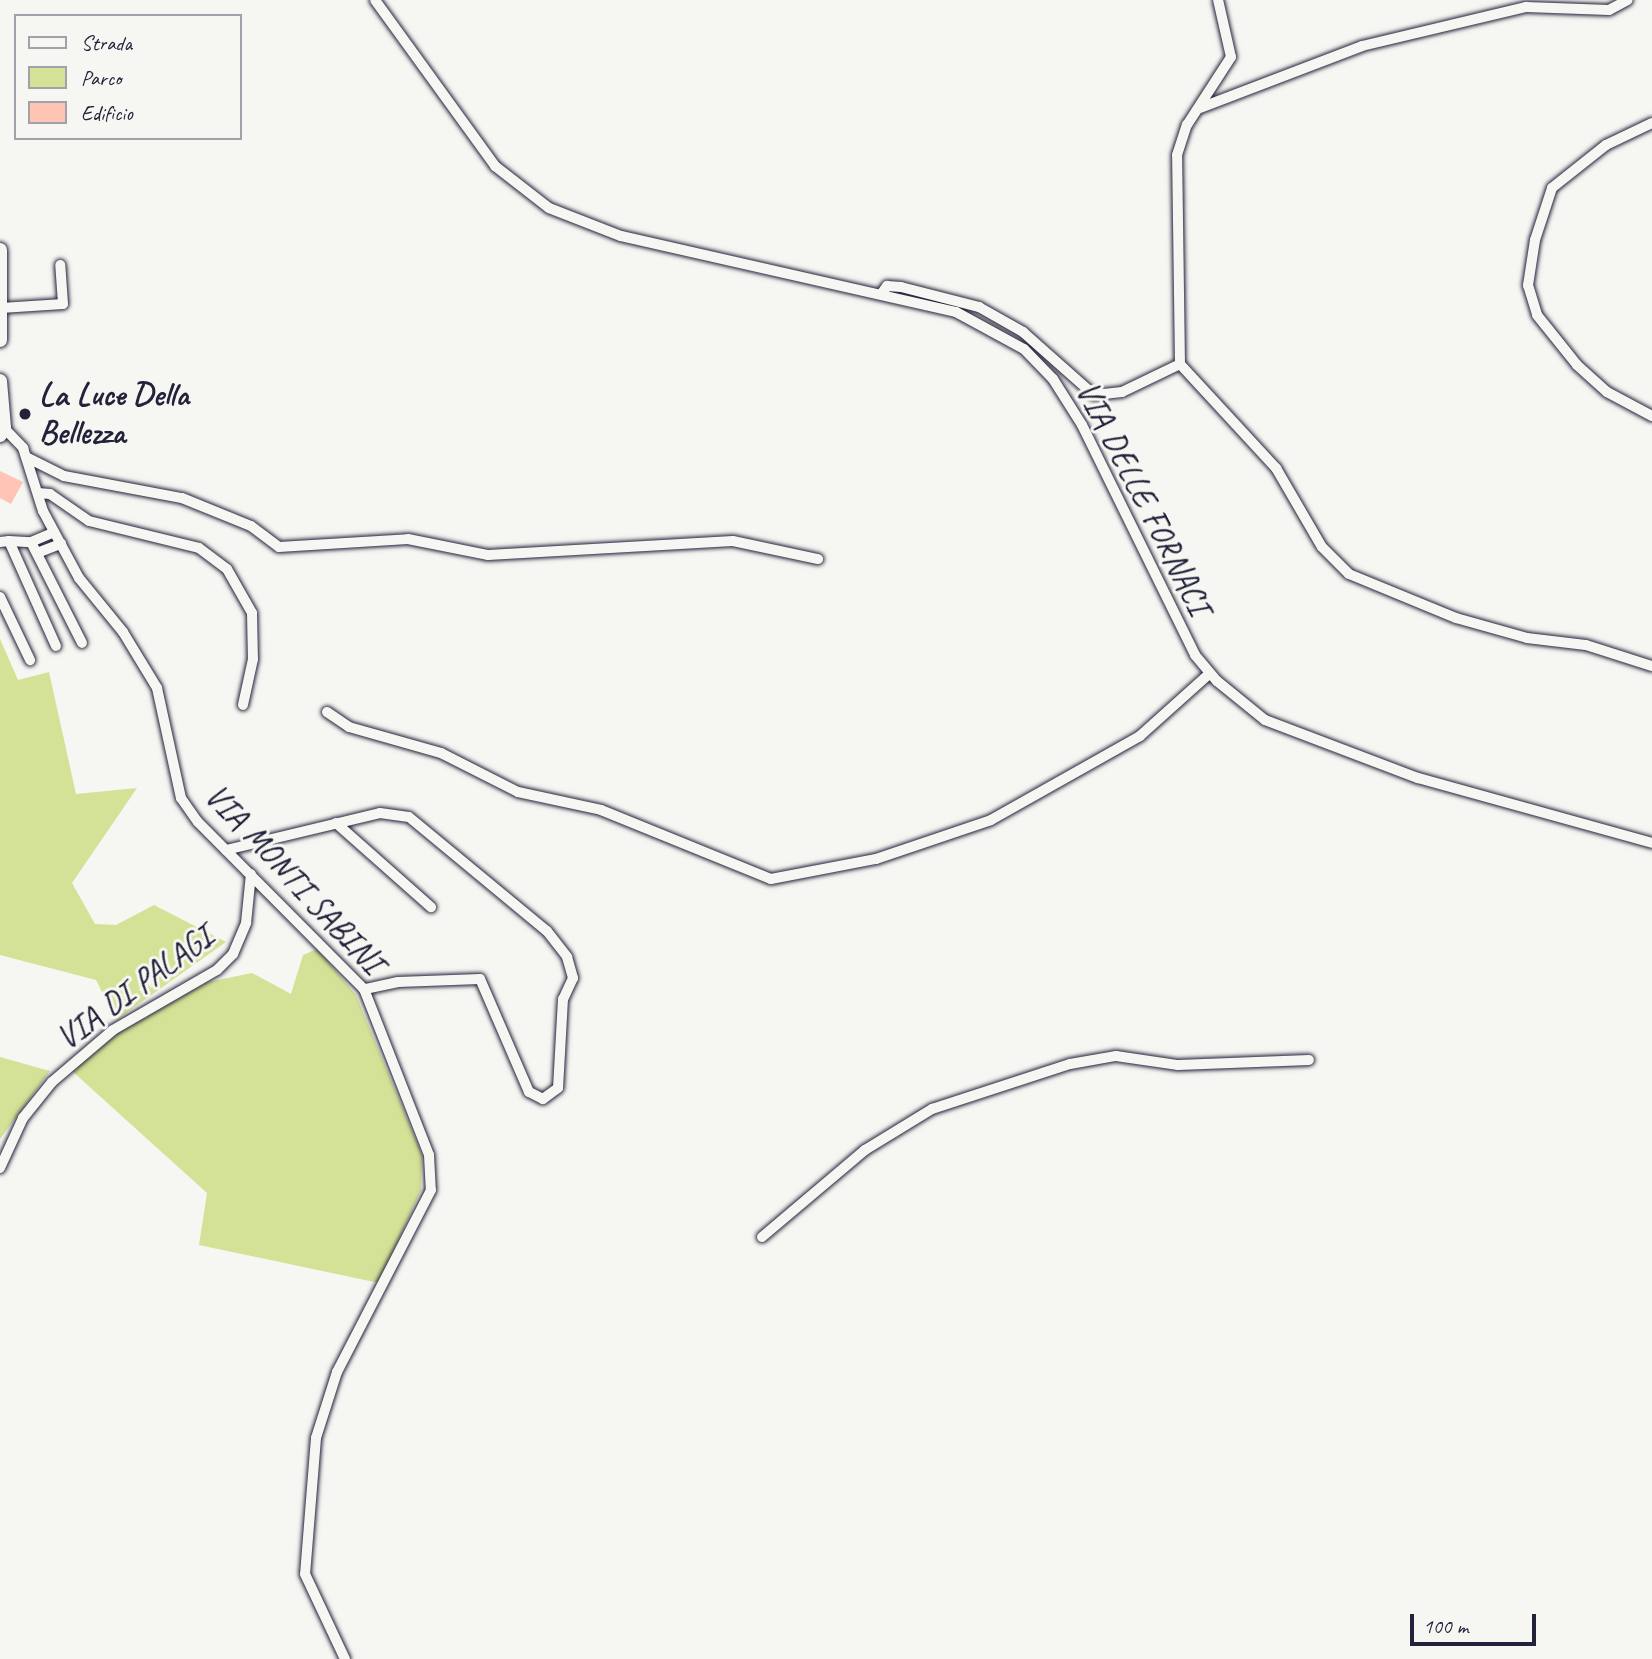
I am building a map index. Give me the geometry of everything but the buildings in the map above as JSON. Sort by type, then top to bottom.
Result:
[{"type":"main road","points":[[0,250],[0,340]]},
{"type":"main road","points":[[0,381],[2,432]]},
{"type":"street","name":"VIA DELLE FORNACI","points":[[375,0],[495,166],[542,204],[613,233],[882,293],[985,324],[1024,349],[1053,379],[1092,443],[1179,628],[1209,674],[1265,720],[1308,740],[1512,807],[1652,843]]},
{"type":"street","points":[[1218,0],[1231,57],[1196,110],[1177,160],[1180,364],[1276,468],[1317,540],[1349,574],[1456,618],[1527,638],[1586,645],[1652,666]]},
{"type":"street","points":[[1196,110],[1362,46],[1526,7],[1609,10],[1628,0]]},
{"type":"street","points":[[1652,123],[1606,145],[1552,188],[1538,229],[1528,285],[1537,314],[1577,365],[1607,392],[1652,416]]},
{"type":"street","points":[[1,308],[63,304],[61,265]]},
{"type":"street","points":[[882,293],[887,286],[901,287],[979,307],[1023,332],[1094,395],[1122,392],[1180,364]]},
{"type":"street","name":"VIA MONTI SABINI","points":[[2,432],[26,457],[54,532],[157,688],[181,798],[226,850],[364,989],[429,1155],[432,1179],[416,1227],[337,1372],[316,1438],[305,1574],[345,1659]]},
{"type":"street","points":[[26,457],[65,476],[182,498],[250,526],[279,547],[397,538],[430,540],[488,555],[733,541],[818,559]]},
{"type":"street","points":[[38,493],[50,494],[89,521],[200,548],[227,569],[252,612],[253,659],[243,705]]},
{"type":"street","points":[[54,532],[31,542],[4,541],[56,646]]},
{"type":"street","points":[[31,542],[82,643]]},
{"type":"street","points":[[37,553],[61,544]]},
{"type":"street","points":[[0,597],[30,660]]},
{"type":"street","points":[[327,712],[349,727],[441,752],[519,792],[601,810],[771,879],[876,859],[991,820],[1140,736],[1209,674]]},
{"type":"street","points":[[226,850],[380,813],[409,817],[557,942],[573,978],[563,999],[558,1088],[543,1099],[529,1092],[480,979],[398,982],[364,989]]},
{"type":"street","points":[[337,823],[431,907]]},
{"type":"street","name":"VIA DI PALAGI","points":[[0,1168],[23,1118],[52,1082],[113,1030],[217,970],[233,954],[246,923],[251,874]]},
{"type":"street","points":[[762,1237],[865,1150],[932,1109],[1070,1064],[1116,1056],[1178,1065],[1309,1060]]},
{"type":"green space","points":[[0,639],[18,680],[49,672],[76,794],[137,788],[72,883],[95,924],[116,925],[154,905],[226,942],[116,1020],[96,980],[0,955]]},
{"type":"green space","points":[[317,949],[356,995],[422,1155],[421,1190],[379,1283],[199,1245],[207,1193],[72,1071],[113,1035],[208,982],[252,973],[291,994],[303,955]]},
{"type":"green space","points":[[0,1057],[50,1071],[0,1139]]},
{"type":"place","name":"La Luce Della Bellezza","points":[[25,414]]}]
